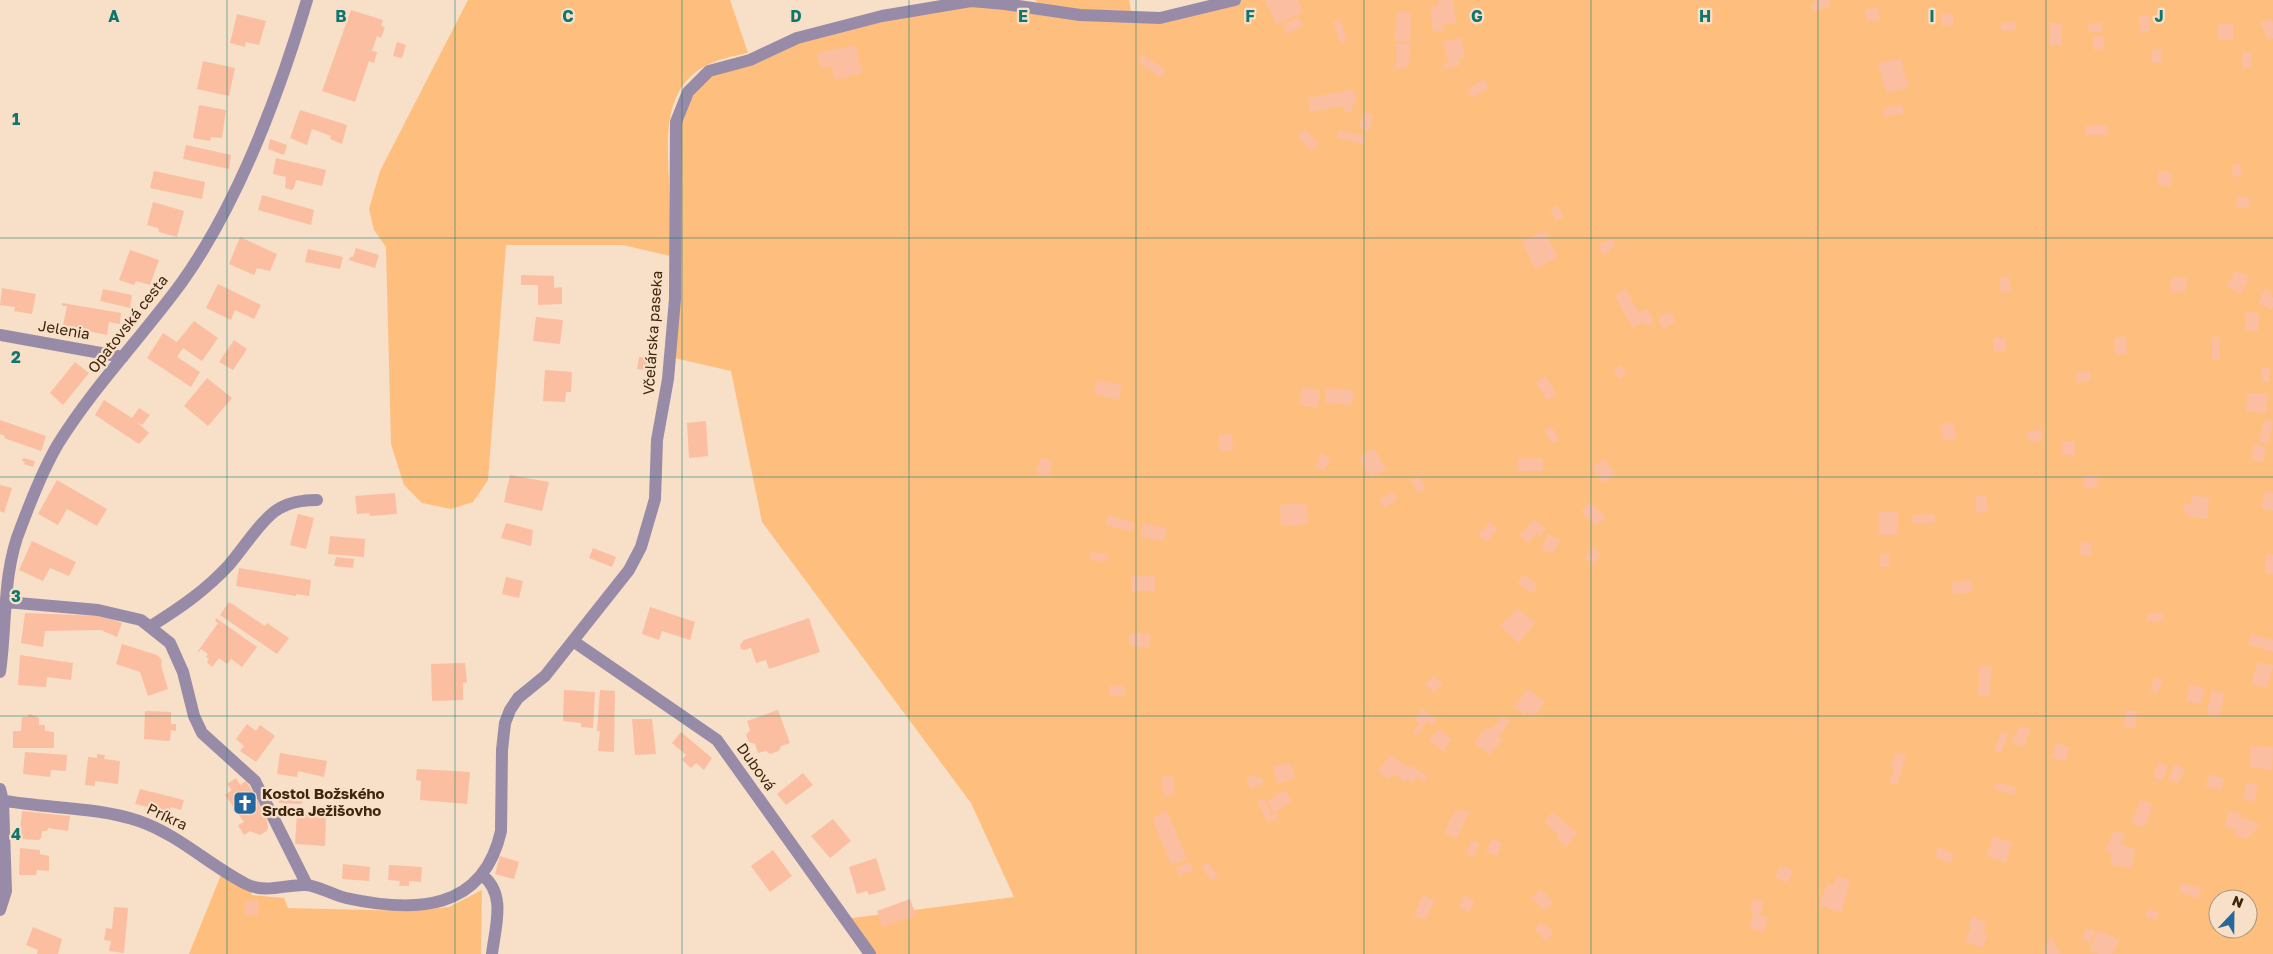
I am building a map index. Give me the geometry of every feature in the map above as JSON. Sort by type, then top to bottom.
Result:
[{"type":"street","name":"Opatovská cesta","points":[[0,672],[10,564],[20,528],[57,446],[182,281],[236,190],[278,90],[307,0]]},
{"type":"street","name":"Včelárska paseka","points":[[307,885],[344,897],[374,903],[424,904],[440,902],[463,893],[482,875],[495,853],[501,831],[502,750],[505,723],[518,698],[544,676],[574,641],[629,570],[641,547],[655,499],[657,440],[668,379],[675,299],[676,122],[688,92],[709,71],[750,60],[805,36],[882,16],[971,1],[1080,15],[1160,18],[1235,0]]},
{"type":"street","name":"Jelenia","points":[[0,335],[123,357]]},
{"type":"street","points":[[151,626],[193,600],[228,566],[261,526],[280,508],[301,500],[318,500]]},
{"type":"street","points":[[6,602],[98,610],[141,620],[151,626],[170,643],[183,672],[194,716],[202,733],[256,781],[307,885]]},
{"type":"street","name":"Dubová","points":[[574,641],[717,740],[870,954]]},
{"type":"street","points":[[0,910],[6,891],[1,797]]},
{"type":"street","name":"Príkra","points":[[1,797],[86,809],[128,818],[165,832],[248,885],[276,888],[307,885]]},
{"type":"street","points":[[482,875],[493,884],[498,900],[492,954]]},
{"type":"shaded area","points":[[468,0],[730,0],[748,53],[717,61],[700,69],[687,80],[679,92],[673,107],[669,122],[668,138],[670,256],[623,245],[506,245],[488,480],[473,502],[451,509],[422,503],[404,485],[391,444],[386,247],[374,230],[369,209],[380,171]]},
{"type":"shaded area","points":[[1035,0],[1129,0],[1131,11],[1079,10],[1039,4]]},
{"type":"shaded area","points":[[1235,0],[2273,0],[2273,954],[870,954],[845,919],[1014,897],[971,803],[762,522],[731,371],[670,357],[676,122],[709,71],[797,38],[971,1],[1160,18]]},
{"type":"shaded area","points":[[223,870],[248,885],[252,895],[284,898],[288,908],[411,911],[449,907],[482,890],[481,954],[189,954]]},
{"type":"building","points":[[1265,0],[1298,0],[1303,12],[1277,25]]},
{"type":"building","points":[[1437,0],[1453,0],[1456,23],[1443,24],[1444,30],[1433,32],[1430,7],[1438,6]]},
{"type":"building","points":[[1815,0],[1829,0],[1829,7],[1812,11],[1810,6],[1815,3]]},
{"type":"building","points":[[1878,7],[1880,20],[1868,22],[1865,10]]},
{"type":"building","points":[[351,10],[383,20],[381,26],[385,27],[381,38],[377,36],[372,51],[377,52],[374,63],[369,61],[355,102],[322,91]]},
{"type":"building","points":[[1397,11],[1411,12],[1410,41],[1395,41]]},
{"type":"building","points":[[237,14],[266,21],[259,45],[246,42],[245,47],[230,43]]},
{"type":"building","points":[[1941,14],[1953,14],[1953,26],[1941,26]]},
{"type":"building","points":[[2150,15],[2150,32],[2140,33],[2139,16]]},
{"type":"building","points":[[1298,17],[1303,26],[1287,34],[1283,25]]},
{"type":"building","points":[[2271,18],[2273,38],[2268,40],[2260,23]]},
{"type":"building","points":[[1341,20],[1347,41],[1340,43],[1333,21]]},
{"type":"building","points":[[2015,22],[2016,30],[2002,31],[2002,23]]},
{"type":"building","points":[[2101,22],[2102,31],[2089,32],[2088,24]]},
{"type":"building","points":[[2049,23],[2061,23],[2062,45],[2050,45]]},
{"type":"building","points":[[2218,24],[2233,24],[2233,40],[2217,39]]},
{"type":"building","points":[[2093,36],[2104,36],[2104,50],[2093,50]]},
{"type":"building","points":[[1461,37],[1465,57],[1459,59],[1460,65],[1444,69],[1443,64],[1448,62],[1443,42]]},
{"type":"building","points":[[397,42],[406,45],[402,58],[393,56]]},
{"type":"building","points":[[1396,44],[1411,44],[1408,68],[1396,69]]},
{"type":"building","points":[[856,45],[862,73],[834,80],[832,66],[820,68],[817,53]]},
{"type":"building","points":[[2152,50],[2161,50],[2161,63],[2152,63]]},
{"type":"building","points":[[2252,51],[2252,68],[2242,68],[2242,52]]},
{"type":"building","points":[[1143,55],[1166,70],[1161,78],[1138,62]]},
{"type":"building","points":[[1900,58],[1909,87],[1887,94],[1878,64]]},
{"type":"building","points":[[203,61],[235,68],[229,96],[197,89]]},
{"type":"building","points":[[1484,79],[1489,88],[1472,98],[1467,89]]},
{"type":"building","points":[[1353,89],[1357,104],[1351,105],[1353,111],[1345,113],[1344,106],[1310,112],[1308,98]]},
{"type":"building","points":[[1902,104],[1904,113],[1885,118],[1883,109]]},
{"type":"building","points":[[199,105],[226,110],[222,138],[211,137],[210,141],[193,138]]},
{"type":"building","points":[[300,110],[347,125],[342,144],[330,139],[331,136],[312,129],[307,145],[290,138]]},
{"type":"building","points":[[1366,112],[1374,116],[1368,132],[1359,127]]},
{"type":"building","points":[[2086,125],[2108,125],[2107,135],[2085,135]]},
{"type":"building","points":[[1305,129],[1319,144],[1311,151],[1298,136]]},
{"type":"building","points":[[1338,130],[1365,136],[1364,144],[1337,138]]},
{"type":"building","points":[[270,139],[287,145],[284,155],[268,149]]},
{"type":"building","points":[[186,145],[231,155],[229,169],[183,159]]},
{"type":"building","points":[[276,158],[326,170],[322,186],[296,180],[292,190],[285,188],[286,177],[273,174]]},
{"type":"building","points":[[2240,164],[2242,176],[2233,177],[2232,165]]},
{"type":"building","points":[[154,171],[205,182],[202,199],[150,188]]},
{"type":"building","points":[[2158,171],[2171,171],[2172,186],[2158,186]]},
{"type":"building","points":[[262,195],[314,210],[311,225],[258,210]]},
{"type":"building","points":[[2238,196],[2250,198],[2248,209],[2236,207]]},
{"type":"building","points":[[153,202],[184,211],[177,237],[159,232],[158,228],[147,225]]},
{"type":"building","points":[[1557,205],[1564,217],[1556,221],[1550,209]]},
{"type":"building","points":[[1544,230],[1558,257],[1535,269],[1522,242]]},
{"type":"building","points":[[240,237],[277,254],[270,271],[257,268],[254,275],[229,264]]},
{"type":"building","points":[[1612,239],[1615,246],[1609,249],[1611,251],[1603,255],[1598,245]]},
{"type":"building","points":[[356,248],[379,255],[375,268],[349,260],[350,257],[353,257]]},
{"type":"building","points":[[308,249],[343,257],[340,269],[305,262]]},
{"type":"building","points":[[130,250],[159,260],[150,285],[136,281],[134,285],[119,280]]},
{"type":"building","points":[[2235,271],[2249,277],[2241,294],[2227,286]]},
{"type":"building","points":[[521,275],[554,276],[554,288],[562,287],[562,304],[538,305],[538,285],[521,285]]},
{"type":"building","points":[[2009,276],[2011,292],[2001,293],[1999,278]]},
{"type":"building","points":[[2172,276],[2187,278],[2185,293],[2170,291]]},
{"type":"building","points":[[218,284],[261,305],[254,319],[235,310],[231,320],[206,308]]},
{"type":"building","points":[[2,288],[36,294],[32,314],[14,311],[15,307],[0,305]]},
{"type":"building","points":[[103,289],[132,295],[130,308],[100,301]]},
{"type":"building","points":[[1626,289],[1639,313],[1647,308],[1654,322],[1646,326],[1644,322],[1632,328],[1615,295]]},
{"type":"building","points":[[2265,289],[2272,292],[2270,296],[2273,298],[2273,306],[2271,310],[2258,303]]},
{"type":"building","points":[[62,303],[121,313],[120,324],[109,322],[107,335],[63,326],[67,306],[62,306]]},
{"type":"building","points":[[1671,312],[1676,322],[1663,329],[1658,318]]},
{"type":"building","points":[[2246,312],[2259,313],[2258,331],[2245,330]]},
{"type":"building","points":[[536,317],[563,320],[560,344],[533,341]]},
{"type":"building","points":[[194,321],[218,338],[202,361],[183,348],[177,357],[200,372],[191,387],[147,358],[163,333],[177,342]]},
{"type":"building","points":[[2126,336],[2127,353],[2116,355],[2114,338]]},
{"type":"building","points":[[2212,337],[2220,337],[2220,360],[2212,360]]},
{"type":"building","points":[[1993,338],[2005,338],[2006,351],[1993,352]]},
{"type":"building","points":[[234,340],[247,349],[233,370],[219,362]]},
{"type":"building","points":[[639,357],[655,359],[653,371],[637,369]]},
{"type":"building","points":[[75,362],[89,373],[63,405],[50,393]]},
{"type":"building","points":[[1620,365],[1627,373],[1620,379],[1613,371]]},
{"type":"building","points":[[2262,367],[2269,367],[2269,382],[2262,382]]},
{"type":"building","points":[[545,370],[572,372],[571,392],[566,392],[565,402],[543,401]]},
{"type":"building","points":[[2090,371],[2091,381],[2077,383],[2076,373]]},
{"type":"building","points":[[1546,376],[1557,395],[1547,400],[1536,383]]},
{"type":"building","points":[[207,378],[232,398],[208,426],[184,406]]},
{"type":"building","points":[[1097,380],[1122,385],[1119,400],[1094,394]]},
{"type":"building","points":[[1302,387],[1320,390],[1318,408],[1299,405]]},
{"type":"building","points":[[1326,388],[1354,390],[1352,405],[1325,403]]},
{"type":"building","points":[[2247,393],[2268,394],[2266,413],[2246,412]]},
{"type":"building","points":[[104,400],[132,418],[139,408],[150,415],[142,425],[136,421],[149,433],[139,444],[95,415]]},
{"type":"building","points":[[2264,419],[2273,421],[2268,444],[2259,441]]},
{"type":"building","points":[[0,420],[46,436],[41,451],[4,438],[5,436],[0,434]]},
{"type":"building","points":[[706,421],[708,456],[689,458],[687,423]]},
{"type":"building","points":[[1953,422],[1956,439],[1943,441],[1940,425]]},
{"type":"building","points":[[1551,426],[1559,440],[1552,444],[1544,430]]},
{"type":"building","points":[[2041,429],[2043,440],[2029,442],[2027,432]]},
{"type":"building","points":[[1232,434],[1233,451],[1219,451],[1219,435]]},
{"type":"building","points":[[2062,441],[2075,442],[2075,455],[2062,455]]},
{"type":"building","points":[[2254,444],[2266,447],[2263,462],[2250,459]]},
{"type":"building","points":[[1374,448],[1386,469],[1371,478],[1359,458]]},
{"type":"building","points":[[1321,453],[1330,458],[1324,471],[1315,467]]},
{"type":"building","points":[[23,458],[35,461],[33,467],[24,464]]},
{"type":"building","points":[[1040,458],[1053,461],[1049,476],[1036,474]]},
{"type":"building","points":[[1523,458],[1543,459],[1543,471],[1518,471],[1518,460]]},
{"type":"building","points":[[1605,459],[1615,475],[1602,483],[1592,466]]},
{"type":"building","points":[[510,475],[549,482],[542,511],[504,502]]},
{"type":"building","points":[[2097,475],[2098,487],[2085,489],[2083,476]]},
{"type":"building","points":[[1419,476],[1426,488],[1418,493],[1411,481]]},
{"type":"building","points":[[57,480],[107,509],[97,526],[67,509],[58,525],[38,514]]},
{"type":"building","points":[[0,485],[12,488],[4,513],[0,511]]},
{"type":"building","points":[[1392,491],[1398,499],[1385,508],[1379,500]]},
{"type":"building","points":[[2265,491],[2273,493],[2273,511],[2261,508]]},
{"type":"building","points":[[395,493],[397,514],[370,516],[369,513],[357,514],[355,496]]},
{"type":"building","points":[[1986,495],[1988,512],[1977,513],[1975,496]]},
{"type":"building","points":[[2192,495],[2209,498],[2207,519],[2190,517],[2190,514],[2183,512],[2184,503],[2191,504]]},
{"type":"building","points":[[1590,502],[1606,517],[1597,526],[1581,512]]},
{"type":"building","points":[[1306,503],[1308,524],[1281,526],[1280,505]]},
{"type":"building","points":[[1878,512],[1898,512],[1898,535],[1879,535]]},
{"type":"building","points":[[298,514],[314,518],[306,549],[290,545]]},
{"type":"building","points":[[1934,514],[1935,523],[1913,523],[1912,515]]},
{"type":"building","points":[[1109,515],[1134,523],[1131,531],[1106,525]]},
{"type":"building","points":[[1534,520],[1546,528],[1540,537],[1536,533],[1529,543],[1519,536]]},
{"type":"building","points":[[1489,522],[1498,529],[1487,542],[1478,535]]},
{"type":"building","points":[[506,523],[533,530],[531,546],[501,538]]},
{"type":"building","points":[[1143,523],[1167,528],[1164,541],[1140,537]]},
{"type":"building","points":[[1548,534],[1560,540],[1553,555],[1541,548]]},
{"type":"building","points":[[330,536],[365,539],[364,557],[328,554]]},
{"type":"building","points":[[32,541],[76,562],[69,576],[50,568],[43,581],[19,570]]},
{"type":"building","points":[[2081,542],[2092,543],[2092,555],[2080,555]]},
{"type":"building","points":[[1592,547],[1601,553],[1595,564],[1585,559]]},
{"type":"building","points":[[593,548],[616,557],[612,567],[589,558]]},
{"type":"building","points":[[1091,552],[1108,554],[1106,562],[1090,559]]},
{"type":"building","points":[[1889,554],[1890,566],[1880,567],[1879,555]]},
{"type":"building","points":[[2265,555],[2273,555],[2273,574],[2265,574]]},
{"type":"building","points":[[336,557],[354,559],[353,568],[334,566]]},
{"type":"building","points":[[239,568],[311,580],[309,596],[296,594],[296,596],[236,586]]},
{"type":"building","points":[[1525,574],[1538,586],[1531,594],[1517,583]]},
{"type":"building","points":[[1131,576],[1155,576],[1155,591],[1131,591]]},
{"type":"building","points":[[506,577],[523,581],[519,598],[502,594]]},
{"type":"building","points":[[1971,580],[1973,592],[1953,595],[1952,582]]},
{"type":"building","points":[[229,602],[265,626],[267,623],[289,638],[277,654],[220,615]]},
{"type":"building","points":[[650,607],[695,622],[690,640],[662,631],[659,640],[642,634]]},
{"type":"building","points":[[1517,608],[1535,623],[1519,643],[1500,626]]},
{"type":"building","points":[[25,613],[103,616],[122,623],[117,637],[101,630],[45,631],[43,647],[21,643]]},
{"type":"building","points":[[2164,613],[2164,621],[2147,622],[2147,614]]},
{"type":"building","points":[[216,618],[257,647],[242,667],[231,659],[227,664],[219,658],[212,667],[207,662],[209,659],[206,657],[208,654],[201,649],[198,651],[218,623],[215,621]]},
{"type":"building","points":[[809,618],[820,652],[769,669],[766,660],[756,663],[751,648],[741,649],[740,645],[744,640]]},
{"type":"building","points":[[1130,633],[1150,634],[1150,648],[1129,646]]},
{"type":"building","points":[[2251,634],[2273,640],[2273,652],[2248,644]]},
{"type":"building","points":[[122,644],[157,655],[162,660],[161,665],[168,689],[148,696],[140,672],[116,664]]},
{"type":"building","points":[[20,655],[73,663],[71,680],[47,677],[46,687],[18,685]]},
{"type":"building","points":[[2258,662],[2273,666],[2267,688],[2251,684]]},
{"type":"building","points":[[465,663],[467,682],[463,683],[463,700],[432,701],[431,664]]},
{"type":"building","points":[[1980,666],[1992,667],[1989,697],[1978,695]]},
{"type":"building","points":[[1434,675],[1443,684],[1434,693],[1425,684]]},
{"type":"building","points":[[2155,677],[2163,680],[2157,694],[2150,691]]},
{"type":"building","points":[[2190,684],[2205,688],[2201,704],[2186,701]]},
{"type":"building","points":[[1109,686],[1124,686],[1125,696],[1109,696]]},
{"type":"building","points":[[1528,689],[1545,702],[1534,717],[1527,712],[1525,715],[1514,706]]},
{"type":"building","points":[[564,690],[595,692],[593,728],[581,727],[581,723],[563,721]]},
{"type":"building","points":[[600,690],[615,691],[614,752],[598,751],[600,731],[597,731]]},
{"type":"building","points":[[2212,690],[2225,693],[2219,717],[2206,714]]},
{"type":"building","points":[[1423,709],[1437,720],[1433,725],[1428,721],[1417,735],[1413,732],[1420,724],[1414,720]]},
{"type":"building","points":[[778,710],[790,743],[781,746],[779,751],[770,754],[766,751],[758,753],[755,744],[749,742],[746,735],[750,730],[747,721]]},
{"type":"building","points":[[2126,710],[2137,711],[2135,728],[2124,727]]},
{"type":"building","points":[[145,711],[171,712],[171,724],[176,724],[176,731],[171,730],[170,741],[144,739]]},
{"type":"building","points":[[30,714],[39,718],[39,725],[45,725],[45,731],[54,732],[54,748],[13,748],[13,731],[21,731],[22,717],[27,717]]},
{"type":"building","points":[[1503,716],[1510,722],[1498,736],[1503,740],[1489,755],[1474,742],[1487,727],[1491,730]]},
{"type":"building","points":[[632,719],[652,719],[656,754],[635,755]]},
{"type":"building","points":[[247,724],[256,731],[260,725],[275,736],[256,762],[240,751],[244,746],[236,739]]},
{"type":"building","points":[[2020,726],[2030,729],[2024,747],[2011,742]]},
{"type":"building","points":[[1438,729],[1452,739],[1443,751],[1429,740]]},
{"type":"building","points":[[2002,731],[2009,734],[2001,753],[1994,750]]},
{"type":"building","points":[[681,732],[712,758],[704,770],[696,763],[691,768],[682,760],[686,755],[672,743]]},
{"type":"building","points":[[2056,743],[2069,747],[2065,761],[2052,757]]},
{"type":"building","points":[[2251,746],[2273,747],[2272,770],[2249,767]]},
{"type":"building","points":[[25,752],[67,755],[66,771],[51,770],[50,777],[23,774]]},
{"type":"building","points":[[1896,752],[1906,755],[1897,785],[1890,783],[1894,769],[1891,767]]},
{"type":"building","points":[[280,753],[327,761],[324,777],[298,771],[297,777],[277,774]]},
{"type":"building","points":[[97,754],[105,755],[104,759],[120,761],[118,784],[95,781],[95,786],[85,785],[88,757],[97,758]]},
{"type":"building","points":[[1390,755],[1409,768],[1411,765],[1428,777],[1425,782],[1417,777],[1413,783],[1408,779],[1405,782],[1394,774],[1389,780],[1378,771]]},
{"type":"building","points":[[1290,762],[1295,778],[1278,784],[1273,767]]},
{"type":"building","points":[[2159,762],[2168,766],[2162,781],[2153,777]]},
{"type":"building","points":[[2175,764],[2185,769],[2178,784],[2168,779]]},
{"type":"building","points":[[417,769],[470,772],[467,804],[420,800],[421,781],[416,780]]},
{"type":"building","points":[[803,773],[813,785],[786,805],[777,794]]},
{"type":"building","points":[[1255,774],[1257,779],[1261,777],[1264,783],[1250,789],[1246,778]]},
{"type":"building","points":[[2210,774],[2224,779],[2220,791],[2205,786]]},
{"type":"building","points":[[1172,775],[1175,794],[1164,797],[1161,777]]},
{"type":"building","name":"Kostol Božského Srdca Ježišovho","points":[[236,778],[240,785],[246,781],[265,812],[268,827],[267,831],[260,835],[250,831],[244,835],[238,825],[244,822],[225,795],[232,790],[227,784]]},
{"type":"building","points":[[1997,782],[2016,788],[2014,795],[1995,789]]},
{"type":"building","points":[[2247,782],[2258,785],[2254,802],[2243,798]]},
{"type":"building","points":[[140,789],[184,800],[181,810],[171,807],[169,812],[135,804]]},
{"type":"building","points":[[1285,790],[1292,802],[1274,813],[1267,801]]},
{"type":"building","points":[[280,791],[303,793],[302,804],[279,803]]},
{"type":"building","points":[[1264,798],[1272,815],[1277,813],[1279,817],[1268,823],[1257,801]]},
{"type":"building","points":[[2141,800],[2153,805],[2144,828],[2131,823]]},
{"type":"building","points":[[1462,809],[1469,812],[1457,839],[1444,833],[1455,810],[1460,812]]},
{"type":"building","points":[[2229,810],[2241,813],[2240,817],[2260,824],[2248,839],[2234,834],[2235,830],[2225,826]]},
{"type":"building","points":[[22,811],[70,816],[68,831],[48,828],[47,831],[42,831],[39,840],[19,839]]},
{"type":"building","points":[[1167,811],[1187,859],[1171,865],[1152,818]]},
{"type":"building","points":[[1552,812],[1577,833],[1566,847],[1556,838],[1559,835],[1544,822]]},
{"type":"building","points":[[297,813],[326,815],[325,846],[295,844]]},
{"type":"building","points":[[833,819],[851,841],[830,858],[811,836]]},
{"type":"building","points":[[2114,831],[2125,834],[2122,845],[2136,849],[2130,869],[2110,864],[2113,853],[2105,851]]},
{"type":"building","points":[[1993,836],[2012,843],[2006,863],[1986,856]]},
{"type":"building","points":[[1492,838],[1502,844],[1497,856],[1486,851]]},
{"type":"building","points":[[1471,841],[1479,843],[1474,857],[1466,854]]},
{"type":"building","points":[[1938,847],[1954,854],[1950,863],[1935,857]]},
{"type":"building","points":[[20,848],[40,850],[40,854],[49,856],[49,871],[37,870],[36,875],[19,875]]},
{"type":"building","points":[[773,850],[792,876],[770,892],[751,866]]},
{"type":"building","points":[[500,856],[519,862],[514,879],[495,874]]},
{"type":"building","points":[[876,858],[886,890],[869,895],[867,891],[857,894],[849,867]]},
{"type":"building","points":[[1190,862],[1193,870],[1179,876],[1176,868]]},
{"type":"building","points":[[1208,862],[1218,876],[1212,881],[1201,867]]},
{"type":"building","points":[[343,864],[370,867],[369,881],[342,879]]},
{"type":"building","points":[[389,865],[422,867],[421,882],[409,881],[409,886],[399,886],[400,881],[388,880]]},
{"type":"building","points":[[1781,865],[1793,870],[1788,883],[1775,877]]},
{"type":"building","points":[[1837,876],[1850,881],[1841,913],[1819,905],[1827,884],[1833,886]]},
{"type":"building","points":[[2182,882],[2202,889],[2198,899],[2179,892]]},
{"type":"building","points":[[1540,889],[1553,901],[1545,911],[1531,898]]},
{"type":"building","points":[[1423,895],[1435,900],[1425,920],[1414,915]]},
{"type":"building","points":[[1464,895],[1475,900],[1469,913],[1459,908]]},
{"type":"building","points":[[910,899],[916,915],[882,927],[877,911]]},
{"type":"building","points":[[1753,899],[1764,902],[1760,915],[1768,917],[1764,932],[1749,928],[1754,911],[1750,910]]},
{"type":"building","points":[[245,900],[259,901],[258,916],[244,915]]},
{"type":"building","points":[[114,907],[128,908],[124,953],[109,951],[111,941],[104,940],[106,928],[112,929]]},
{"type":"building","points":[[2148,908],[2159,913],[2156,920],[2145,916]]},
{"type":"building","points":[[1972,916],[1987,923],[1983,933],[1988,935],[1982,948],[1965,941],[1971,927],[1968,926]]},
{"type":"building","points":[[1541,922],[1554,932],[1546,941],[1534,930]]},
{"type":"building","points":[[33,927],[62,939],[58,954],[37,954],[38,950],[26,945]]},
{"type":"building","points":[[2087,928],[2095,931],[2090,943],[2082,939]]},
{"type":"building","points":[[2098,930],[2119,940],[2112,954],[2099,954],[2089,950]]},
{"type":"building","points":[[2051,936],[2056,948],[2061,950],[2059,954],[2043,954]]},
{"type":"place","name":"Kostol Božského Srdca Ježišovho","points":[[245,803]]}]
